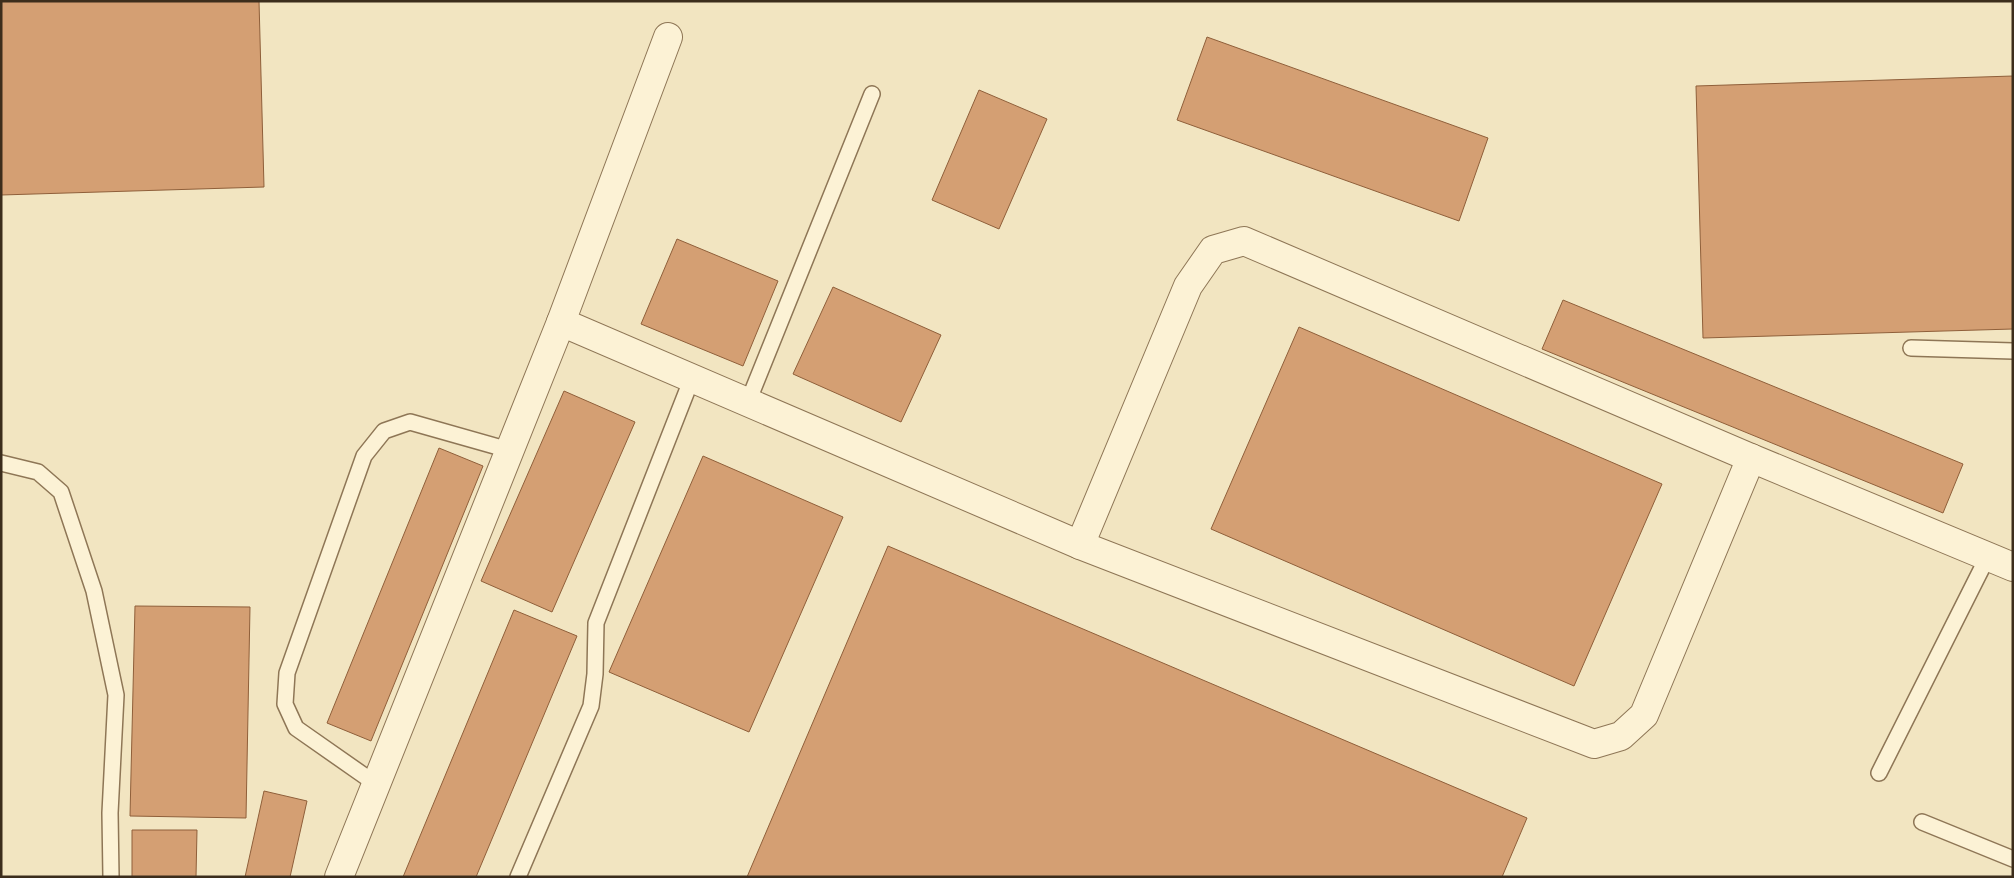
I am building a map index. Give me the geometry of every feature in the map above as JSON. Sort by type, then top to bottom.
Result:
[{"type":"street","points":[[339,877],[561,322],[668,37]]},
{"type":"street","points":[[1080,545],[1188,286],[1213,250],[1244,241],[1751,458],[2013,567]]},
{"type":"street","points":[[561,322],[1080,545],[1594,744],[1620,736],[1644,715],[1751,458]]},
{"type":"lane","points":[[748,402],[872,94]]},
{"type":"lane","points":[[1911,348],[2013,351]]},
{"type":"lane","points":[[518,877],[591,706],[595,674],[596,623],[692,378]]},
{"type":"lane","points":[[376,784],[296,728],[285,704],[287,673],[364,456],[384,431],[410,422],[509,450]]},
{"type":"lane","points":[[1,463],[38,472],[61,492],[94,591],[116,695],[110,814],[111,877]]},
{"type":"lane","points":[[1878,772],[1988,556]]},
{"type":"lane","points":[[1922,822],[2013,859]]},
{"type":"building","points":[[1,1],[259,1],[264,187],[1,195]]},
{"type":"building","points":[[1207,37],[1488,138],[1459,221],[1177,120]]},
{"type":"building","points":[[2013,76],[2013,329],[1703,338],[1696,86]]},
{"type":"building","points":[[979,90],[1047,119],[999,229],[932,200]]},
{"type":"building","points":[[677,239],[778,281],[743,366],[641,324]]},
{"type":"building","points":[[833,287],[941,335],[901,422],[793,374]]},
{"type":"building","points":[[1563,300],[1963,464],[1943,513],[1542,349]]},
{"type":"building","points":[[1299,327],[1662,484],[1574,686],[1211,529]]},
{"type":"building","points":[[564,391],[635,422],[552,612],[481,581]]},
{"type":"building","points":[[439,448],[483,466],[371,741],[327,723]]},
{"type":"building","points":[[703,456],[843,517],[749,732],[609,672]]},
{"type":"building","points":[[888,546],[1527,818],[1502,877],[747,877]]},
{"type":"building","points":[[135,606],[250,607],[246,818],[130,816]]},
{"type":"building","points":[[514,610],[577,636],[476,877],[403,877]]},
{"type":"building","points":[[264,791],[307,801],[290,877],[245,877]]},
{"type":"building","points":[[132,830],[197,830],[196,877],[132,877]]}]
